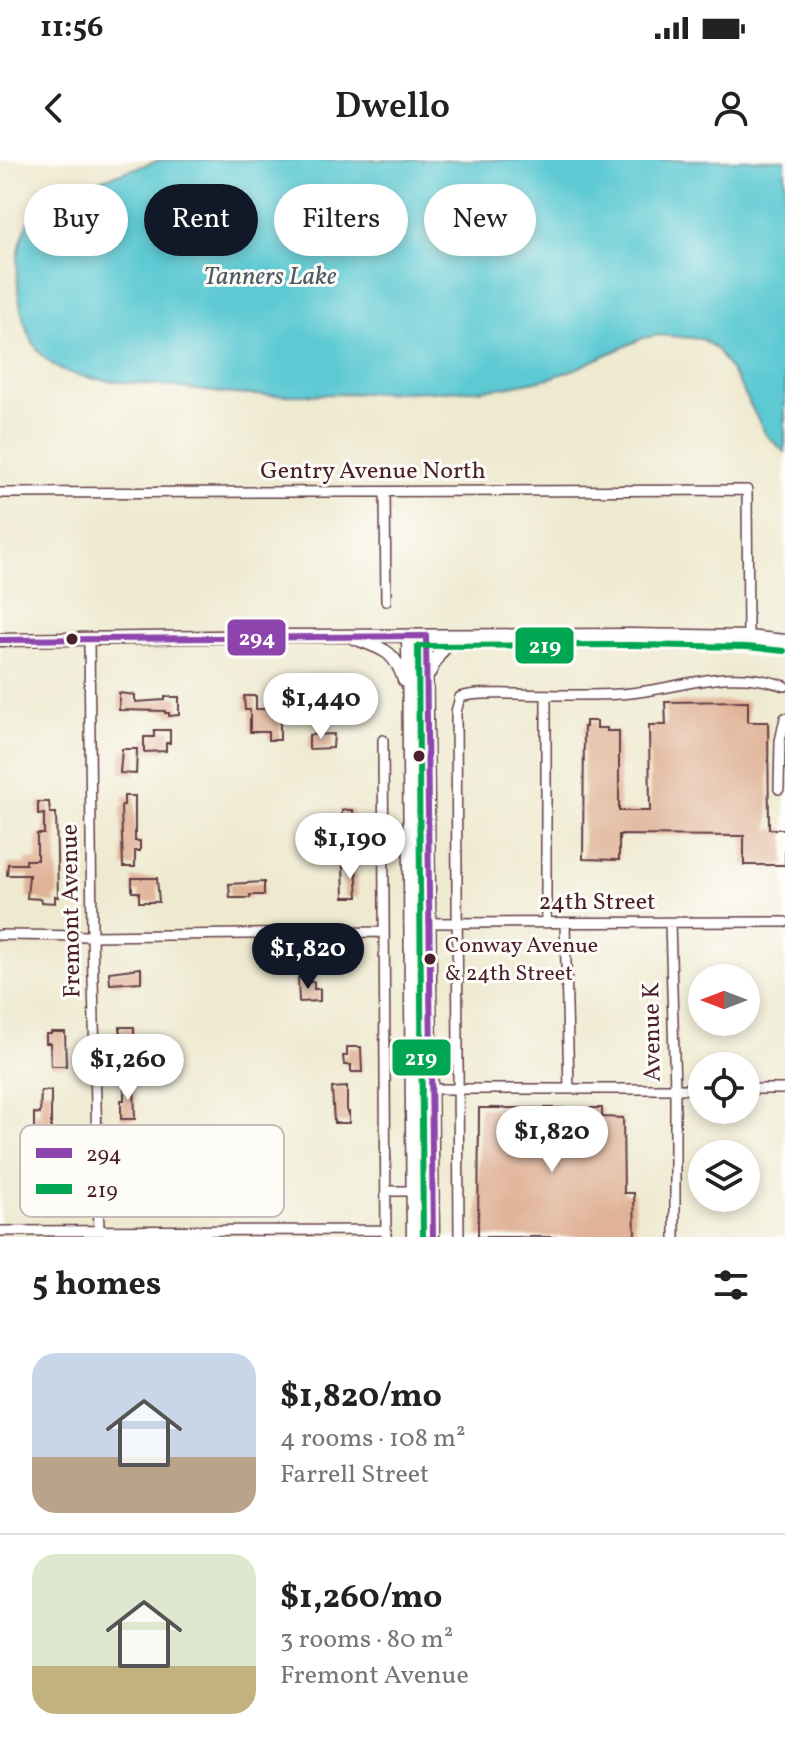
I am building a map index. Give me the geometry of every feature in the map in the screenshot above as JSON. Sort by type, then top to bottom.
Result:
[{"type":"street","name":"Gentry Avenue North","points":[[0,493],[747,490],[748,637]]},
{"type":"street","points":[[385,492],[386,601]]},
{"type":"street","points":[[748,637],[785,632]]},
{"type":"street","points":[[347,636],[384,649],[391,655],[400,668],[408,695]]},
{"type":"street","points":[[408,636],[413,1237]]},
{"type":"street","points":[[426,636],[433,1237]]},
{"type":"street","points":[[426,680],[439,654],[456,636]]},
{"type":"street","points":[[0,640],[456,636],[748,637],[785,641]]},
{"type":"street","name":"Fremont Avenue","points":[[89,639],[96,1125]]},
{"type":"street","points":[[459,1237],[456,712],[460,697],[621,694],[733,676],[785,686]]},
{"type":"street","points":[[546,695],[546,923]]},
{"type":"street","points":[[779,789],[780,741],[785,718]]},
{"type":"street","points":[[0,1231],[386,1233],[383,740]]},
{"type":"street","name":"24th Street","points":[[409,923],[785,922]]},
{"type":"street","points":[[565,923],[569,1089]]},
{"type":"street","name":"Avenue K","points":[[670,923],[675,1237]]},
{"type":"street","points":[[0,935],[384,932]]},
{"type":"street","points":[[432,1089],[688,1089]]},
{"type":"street","points":[[760,1089],[785,1089]]},
{"type":"street","points":[[386,1191],[433,1191]]},
{"type":"street","name":"Fremont Avenue","points":[[99,1217],[99,1231]]},
{"type":"water","name":"Tanners Lake","points":[[161,160],[785,160],[785,452],[766,435],[740,385],[717,350],[702,339],[659,335],[643,338],[550,378],[478,390],[253,395],[104,380],[65,371],[46,359],[32,341],[21,308],[18,260],[24,233],[24,256],[128,256],[128,184],[87,184]]},
{"type":"building","points":[[119,693],[135,695],[135,702],[179,697],[179,715],[169,716],[165,711],[119,710]]},
{"type":"building","points":[[244,696],[256,696],[256,709],[272,709],[272,700],[277,698],[314,700],[314,713],[307,713],[307,719],[280,719],[280,740],[268,740],[268,732],[250,732],[250,710],[245,710]]},
{"type":"building","points":[[748,701],[748,722],[768,722],[769,829],[785,829],[785,865],[744,865],[744,836],[619,835],[619,860],[583,859],[586,721],[597,721],[597,728],[619,731],[619,811],[650,811],[649,725],[666,725],[665,702]]},
{"type":"building","points":[[154,730],[170,730],[170,743],[166,743],[166,751],[144,752],[144,737],[154,737]]},
{"type":"building","points":[[334,734],[333,748],[309,749],[309,735]]},
{"type":"building","points":[[122,749],[137,749],[136,774],[120,773]]},
{"type":"building","points":[[124,796],[135,796],[135,841],[140,841],[140,851],[135,851],[135,867],[123,867],[121,808]]},
{"type":"building","points":[[38,802],[49,802],[50,813],[56,813],[58,897],[55,896],[55,903],[27,898],[29,875],[7,875],[8,864],[26,864],[26,860],[37,860],[37,834],[44,834],[44,814],[38,815]]},
{"type":"building","points":[[342,810],[353,810],[353,826],[358,826],[358,841],[345,841]]},
{"type":"building","points":[[343,865],[356,865],[358,897],[344,897]]},
{"type":"building","points":[[132,878],[157,878],[159,902],[139,902],[139,892],[132,892]]},
{"type":"building","points":[[264,882],[264,895],[230,898],[229,884]]},
{"type":"building","points":[[141,968],[141,982],[110,984],[109,972]]},
{"type":"building","points":[[298,978],[309,978],[310,982],[314,982],[314,989],[320,989],[320,1001],[299,1002]]},
{"type":"building","points":[[120,1027],[134,1027],[134,1061],[120,1061]]},
{"type":"building","points":[[65,1032],[66,1066],[51,1066],[50,1043],[46,1043],[46,1034]]},
{"type":"building","points":[[347,1047],[361,1047],[362,1072],[351,1072],[351,1065],[344,1065],[343,1056],[347,1056]]},
{"type":"building","points":[[124,1083],[134,1083],[135,1119],[121,1119]]},
{"type":"building","points":[[347,1087],[349,1123],[334,1123],[332,1088]]},
{"type":"building","points":[[41,1091],[51,1091],[51,1125],[34,1125],[34,1113],[40,1114]]},
{"type":"building","points":[[479,1108],[602,1108],[602,1117],[623,1118],[624,1193],[634,1193],[635,1237],[478,1237]]},
{"type":"transit line","name":"294","points":[[0,640],[426,636],[433,1237]]},
{"type":"transit line","name":"219","points":[[423,1237],[418,646],[632,645],[747,647],[784,651]]},
{"type":"place","name":"Conway Avenue & 24th Street","points":[[430,959]]}]
